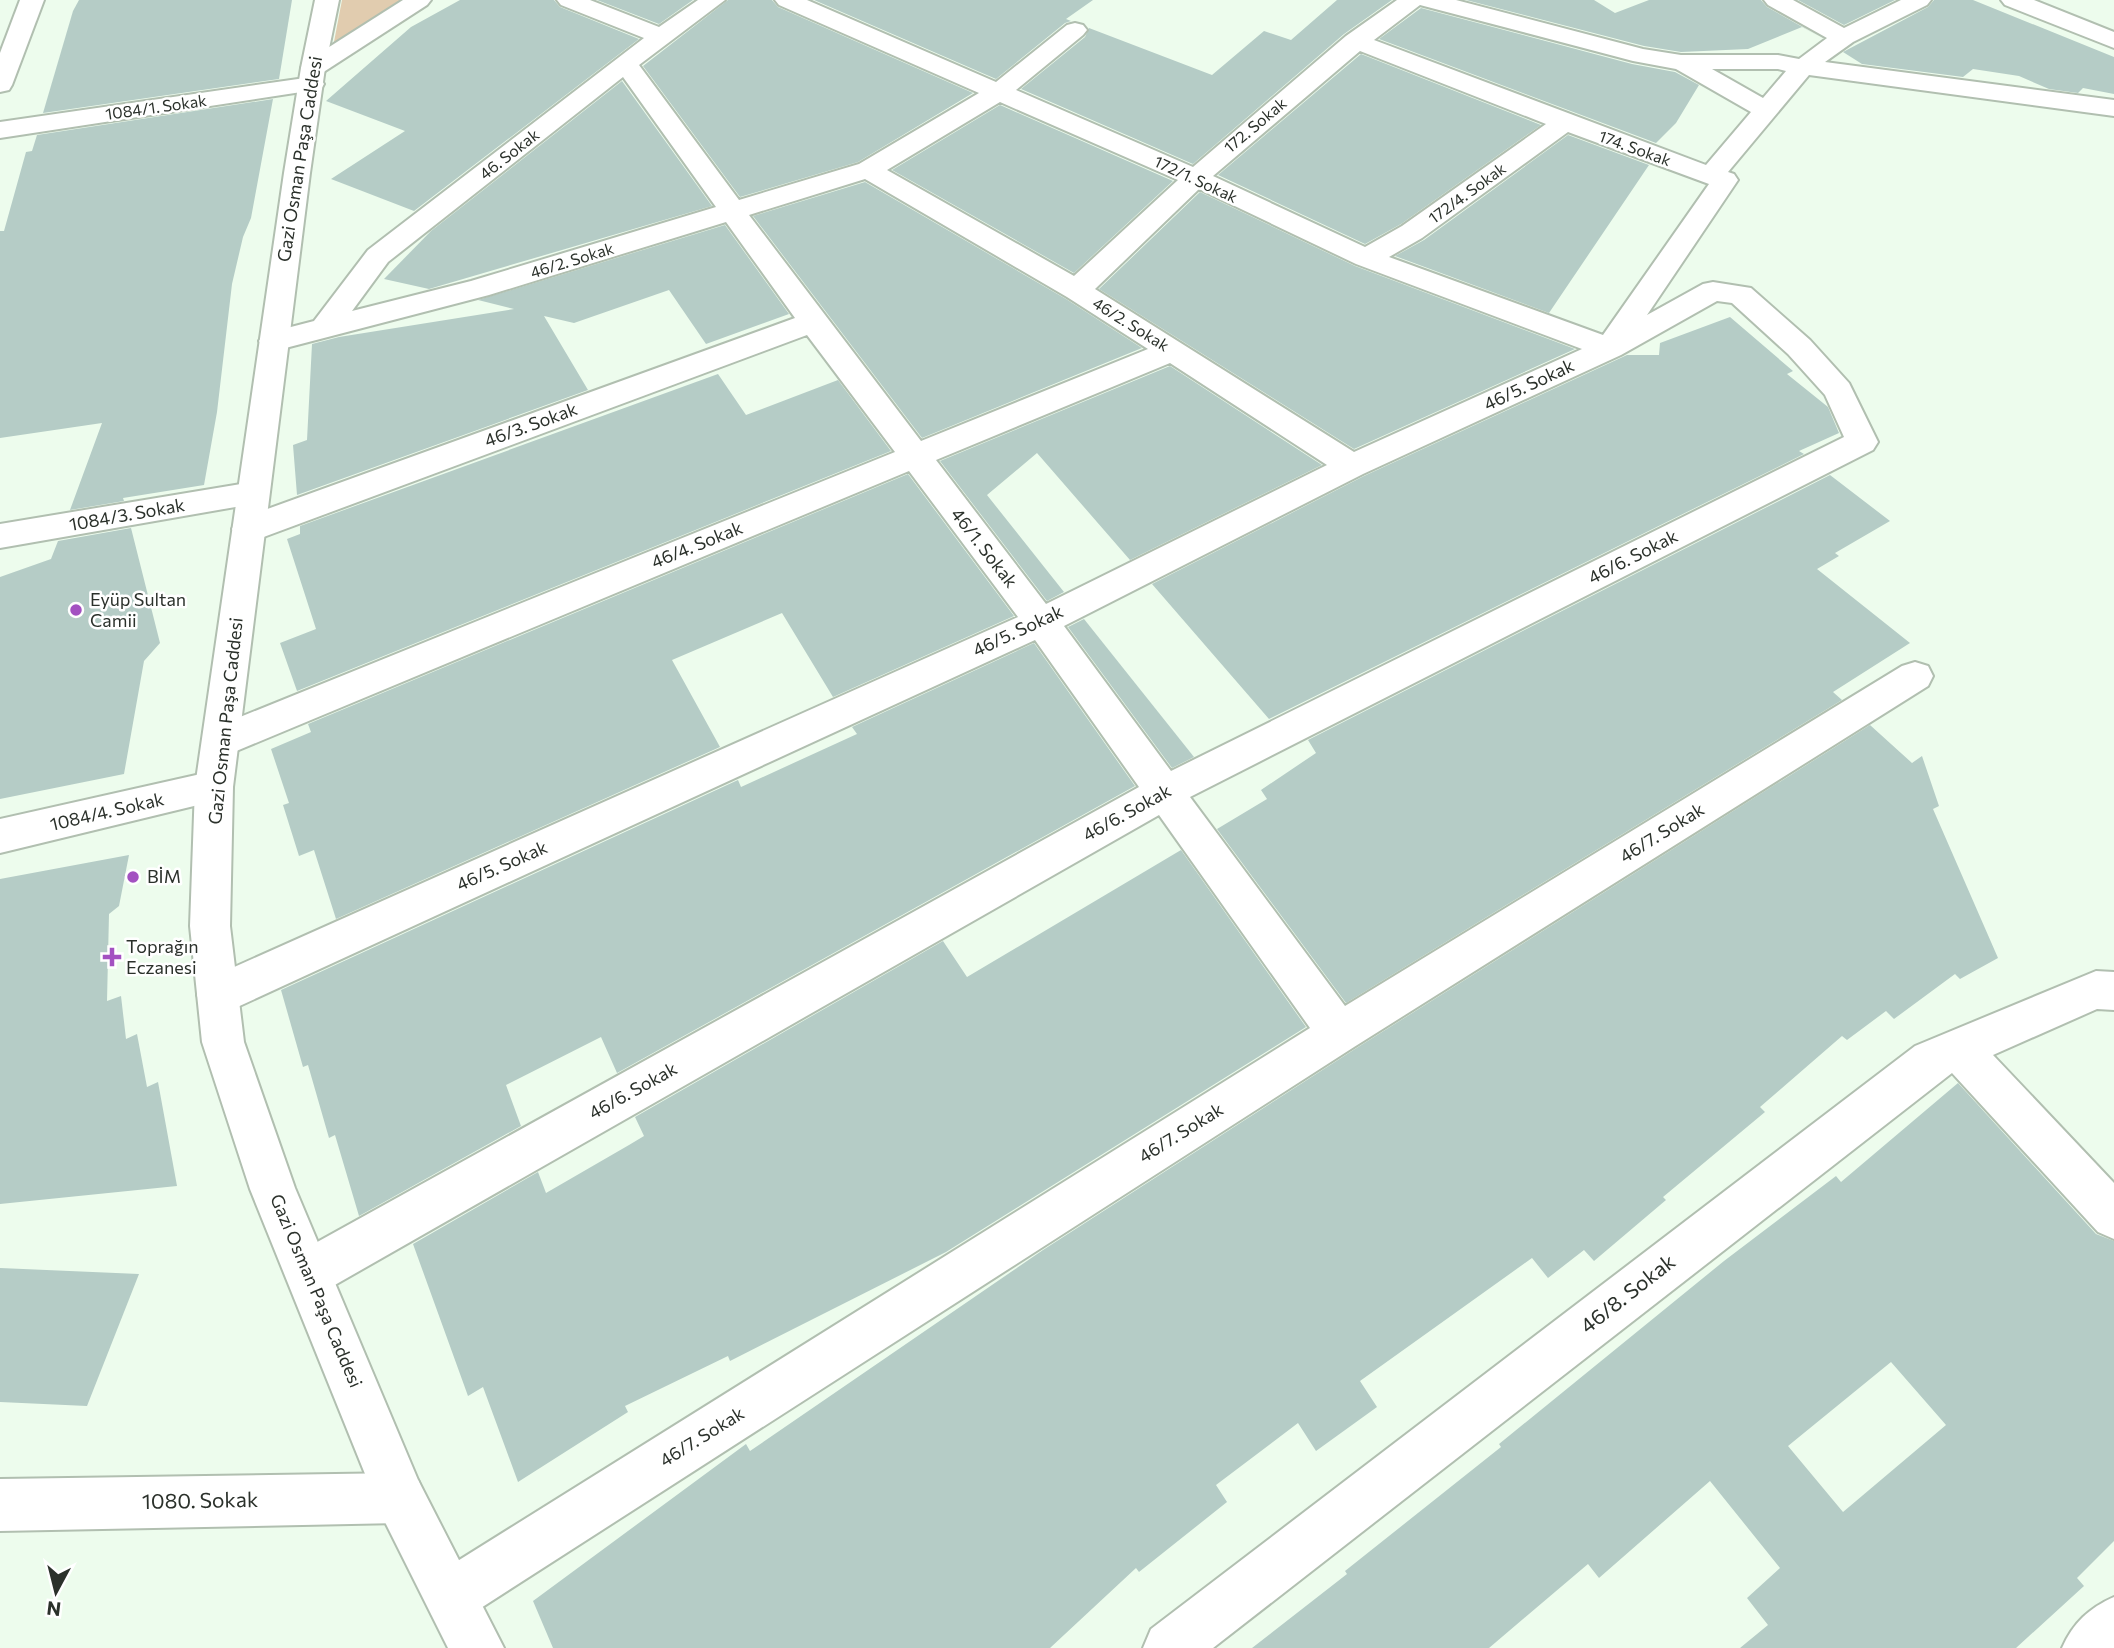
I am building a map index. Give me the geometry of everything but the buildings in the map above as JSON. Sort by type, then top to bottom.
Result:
[{"type":"street","points":[[0,85],[32,0]]},
{"type":"street","name":"Gazi Osman Paşa Caddesi","points":[[327,0],[312,76],[214,787],[210,926],[223,1042],[273,1189],[310,1273],[400,1498],[477,1648]]},
{"type":"street","points":[[312,76],[419,0]]},
{"type":"street","points":[[569,0],[661,36]]},
{"type":"street","name":"46. Sokak","points":[[325,327],[378,256],[661,36],[713,0]]},
{"type":"street","name":"172/1. Sokak","points":[[787,0],[1194,177],[1366,258],[1610,348]]},
{"type":"street","name":"172. Sokak","points":[[1077,290],[1194,177],[1355,41],[1412,0]]},
{"type":"street","points":[[1776,0],[1844,37]]},
{"type":"street","points":[[1610,348],[1725,180],[1711,176],[1803,67],[1844,37],[1919,0]]},
{"type":"street","points":[[2012,0],[2114,41]]},
{"type":"street","points":[[1444,2],[1642,56],[1681,62],[1778,62],[2114,108]]},
{"type":"street","name":"46/2. Sokak","points":[[274,341],[479,288],[868,170],[1000,91],[1075,30]]},
{"type":"street","name":"174. Sokak","points":[[1355,41],[1711,176]]},
{"type":"street","points":[[1681,62],[1767,110]]},
{"type":"street","name":"46/1. Sokak","points":[[626,64],[813,322],[1041,622],[1339,1033]]},
{"type":"street","name":"1084/1. Sokak","points":[[0,130],[312,76]]},
{"type":"street","name":"172/4. Sokak","points":[[1366,258],[1412,232],[1565,122]]},
{"type":"street","name":"46/2. Sokak","points":[[868,170],[1077,290],[1352,466]]},
{"type":"street","name":"46/5. Sokak","points":[[218,995],[1041,622],[1352,466],[1610,348],[1713,292],[1741,295],[1798,347]]},
{"type":"street","name":"46/3. Sokak","points":[[251,511],[813,322]]},
{"type":"street","name":"46/6. Sokak","points":[[310,1273],[1163,793],[1862,442],[1838,390],[1798,347]]},
{"type":"street","name":"46/4. Sokak","points":[[221,741],[1174,350]]},
{"type":"street","name":"1084/3. Sokak","points":[[0,536],[251,511]]},
{"type":"street","name":"46/7. Sokak","points":[[451,1596],[1339,1033],[1915,676]]},
{"type":"street","name":"1084/4. Sokak","points":[[0,836],[214,787]]},
{"type":"street","name":"46/8. Sokak","points":[[1170,1648],[1930,1061],[2096,990],[2114,991]]},
{"type":"street","points":[[1959,1049],[2114,1216]]},
{"type":"street","name":"1080. Sokak","points":[[0,1505],[400,1498]]},
{"type":"street","points":[[2090,1648],[2114,1624]]},
{"type":"shaded area","points":[[342,0],[406,0],[333,47]]},
{"type":"place","name":"Eyüp Sultan Camii","points":[[76,610]]},
{"type":"place","name":"BİM","points":[[133,877]]},
{"type":"place","name":"Toprağın Eczanesi","points":[[112,957]]}]
